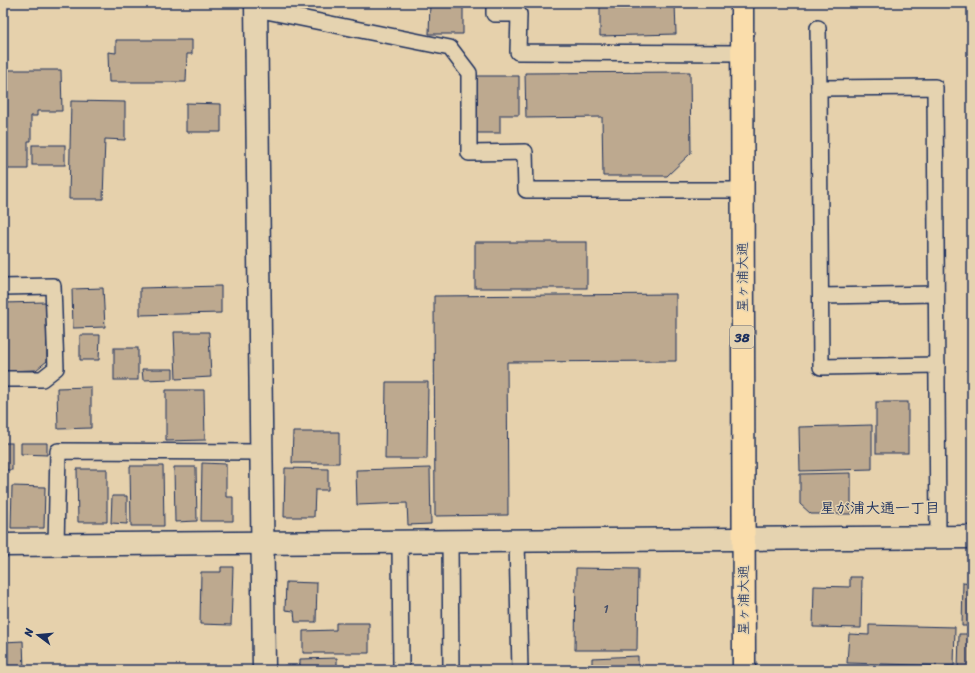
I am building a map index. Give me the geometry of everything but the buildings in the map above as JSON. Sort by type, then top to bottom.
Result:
[{"type":"highway","name":"星ヶ浦大通","points":[[742,3],[744,670]]},
{"type":"street","points":[[256,6],[264,670]]},
{"type":"street","points":[[3,545],[972,537]]},
{"type":"lane","points":[[494,3],[494,14],[519,14],[518,52],[742,53]]},
{"type":"lane","points":[[256,6],[450,48],[469,73],[469,153],[525,152],[526,190],[742,190]]},
{"type":"lane","points":[[818,28],[821,366],[937,366]]},
{"type":"lane","points":[[819,88],[934,87],[938,538]]},
{"type":"lane","points":[[3,287],[53,286],[56,368],[42,379],[3,379]]},
{"type":"lane","points":[[821,296],[936,294]]},
{"type":"lane","points":[[56,545],[58,451],[261,452]]},
{"type":"lane","points":[[450,541],[451,670]]},
{"type":"lane","points":[[517,541],[520,670]]},
{"type":"lane","points":[[400,542],[401,670]]},
{"type":"district","name":"星が浦大通一丁目","points":[[880,508]]}]
